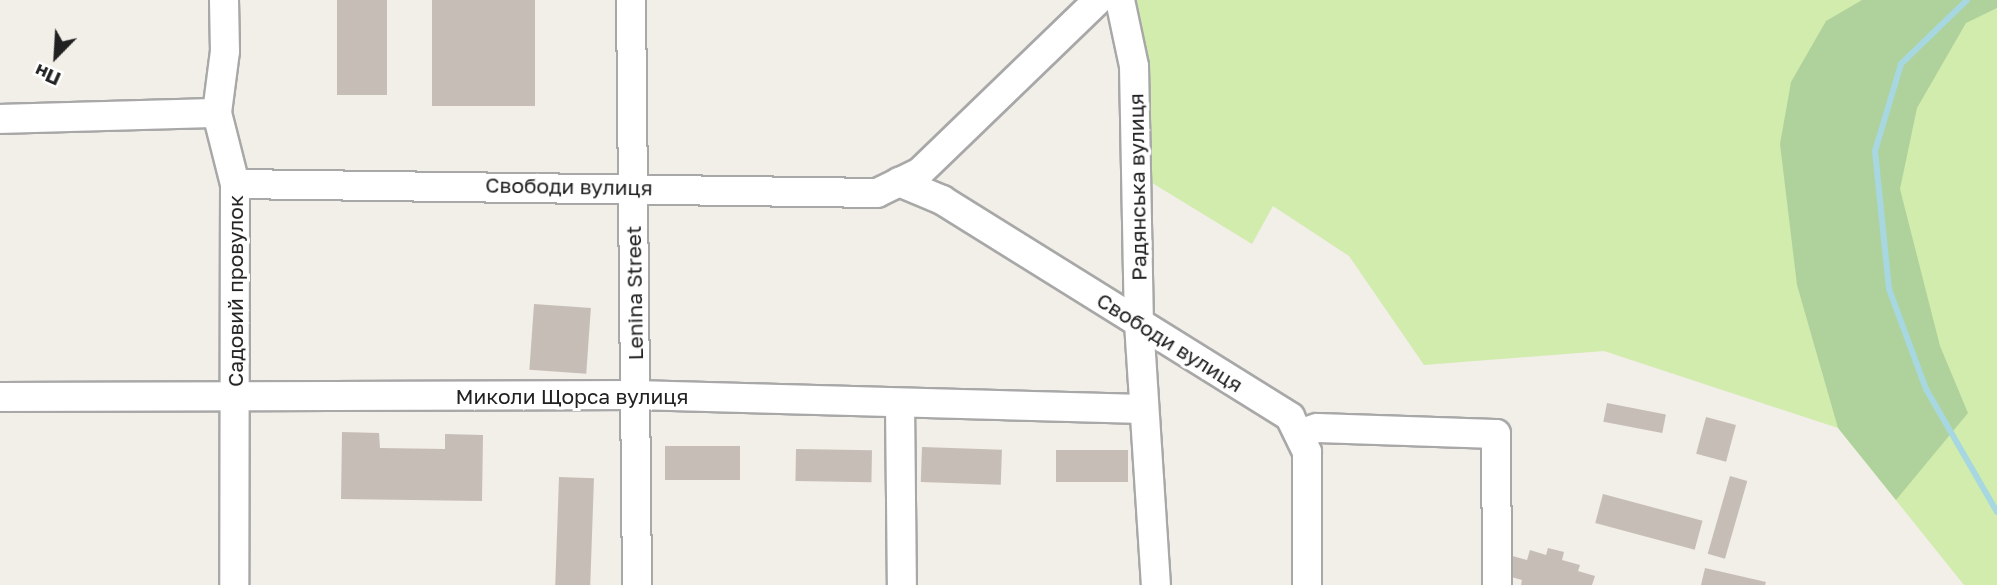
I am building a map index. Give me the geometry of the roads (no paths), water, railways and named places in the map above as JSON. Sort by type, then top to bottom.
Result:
[{"type":"street","name":"Садовий провулок","points":[[224,0],[225,51],[217,113],[235,184],[234,585]]},
{"type":"street","name":"Lenina Street","points":[[631,0],[637,585]]},
{"type":"street","name":"Свободи вулиця","points":[[235,184],[633,187],[877,193],[919,172],[1098,0]]},
{"type":"street","name":"Радянська вулиця","points":[[1120,0],[1134,66],[1139,323],[1156,585]]},
{"type":"street","points":[[0,119],[217,113]]},
{"type":"street","name":"Свободи вулиця","points":[[900,182],[942,200],[1290,417],[1301,433]]},
{"type":"street","name":"Миколи Щорса вулиця","points":[[0,397],[635,395],[1143,409]]},
{"type":"street","points":[[900,403],[902,585]]},
{"type":"street","points":[[1307,585],[1307,452],[1301,433],[1317,428],[1496,434],[1497,585]]},
{"type":"waterway","points":[[1967,0],[1901,64],[1875,151],[1889,289],[1926,389],[1997,512]]}]
